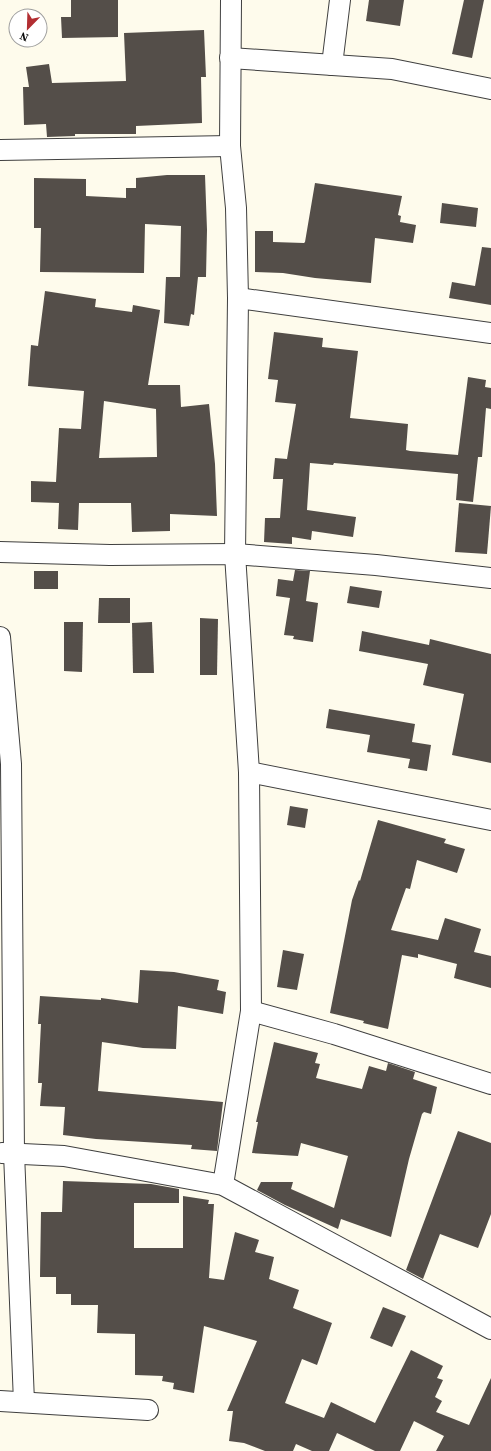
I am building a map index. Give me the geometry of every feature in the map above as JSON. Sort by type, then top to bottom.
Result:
[{"type":"street","points":[[223,1185],[251,1011],[249,772],[235,554],[238,298],[236,208],[230,146],[231,0]]},
{"type":"street","points":[[332,65],[340,0]]},
{"type":"street","points":[[230,58],[392,68],[491,89]]},
{"type":"street","points":[[0,150],[230,146]]},
{"type":"street","points":[[238,298],[491,333]]},
{"type":"street","points":[[0,552],[110,555],[235,554],[376,565],[491,578]]},
{"type":"street","points":[[0,637],[11,764],[6,813],[7,1153],[24,1402]]},
{"type":"street","points":[[249,772],[491,820]]},
{"type":"street","points":[[251,1011],[334,1034],[491,1084]]},
{"type":"street","points":[[7,1153],[64,1156],[223,1185],[491,1328]]},
{"type":"street","points":[[0,1401],[148,1410]]},
{"type":"building","points":[[71,0],[118,0],[118,37],[62,38],[61,17],[71,17]]},
{"type":"building","points":[[369,0],[404,0],[400,26],[366,21]]},
{"type":"building","points":[[464,0],[484,0],[472,58],[452,54]]},
{"type":"building","points":[[204,30],[206,77],[201,77],[202,123],[136,126],[136,134],[75,134],[75,136],[47,137],[46,124],[24,125],[23,87],[29,87],[26,67],[49,64],[52,83],[126,81],[124,33]]},
{"type":"building","points":[[167,175],[205,175],[207,230],[206,277],[198,277],[194,315],[191,314],[189,326],[164,323],[166,277],[180,277],[181,226],[145,224],[144,273],[40,272],[41,228],[34,228],[34,178],[86,179],[86,196],[126,198],[126,188],[136,188],[136,178]]},
{"type":"building","points":[[315,183],[402,196],[398,215],[401,216],[400,222],[416,225],[413,243],[375,238],[371,283],[315,278],[283,273],[255,272],[255,231],[273,231],[273,242],[305,242]]},
{"type":"building","points":[[442,203],[478,208],[476,227],[440,223]]},
{"type":"building","points":[[482,247],[491,248],[491,305],[449,298],[452,282],[475,286]]},
{"type":"building","points":[[45,291],[96,299],[95,307],[132,312],[133,305],[160,310],[148,385],[180,385],[181,407],[209,404],[215,464],[217,516],[170,514],[170,531],[132,532],[131,503],[79,503],[78,530],[58,529],[59,503],[31,502],[31,481],[56,482],[59,428],[81,429],[84,391],[28,386],[31,345],[38,346]],"holes":[[[104,401],[156,409],[157,457],[99,458]]]},
{"type":"building","points":[[274,332],[323,338],[322,347],[358,351],[350,418],[408,424],[406,450],[410,451],[458,455],[468,377],[486,380],[485,387],[491,388],[491,409],[486,408],[482,457],[478,457],[473,502],[456,500],[458,474],[334,463],[333,465],[310,463],[307,510],[356,517],[353,537],[312,531],[311,540],[292,537],[292,544],[264,542],[265,518],[280,518],[283,479],[273,479],[275,458],[287,459],[296,404],[275,402],[278,380],[268,379]]},
{"type":"building","points":[[459,503],[491,506],[487,554],[455,552]]},
{"type":"building","points":[[295,570],[310,571],[306,601],[318,603],[313,642],[293,639],[294,636],[284,635],[290,598],[276,596],[278,579],[293,581]]},
{"type":"building","points":[[34,571],[58,571],[58,589],[34,589]]},
{"type":"building","points":[[350,586],[382,591],[379,608],[347,603]]},
{"type":"building","points":[[99,598],[130,598],[130,623],[98,623]]},
{"type":"building","points":[[200,618],[218,619],[217,675],[200,675]]},
{"type":"building","points":[[64,622],[83,622],[82,672],[64,671]]},
{"type":"building","points":[[152,622],[154,673],[133,673],[132,623]]},
{"type":"building","points":[[362,631],[429,645],[430,639],[491,654],[491,763],[452,755],[464,694],[423,685],[428,664],[359,651]]},
{"type":"building","points":[[329,709],[415,724],[412,742],[431,745],[427,771],[408,768],[410,759],[367,752],[370,735],[326,728]]},
{"type":"building","points":[[290,806],[308,809],[305,828],[287,825]]},
{"type":"building","points":[[378,820],[446,839],[444,843],[465,849],[457,873],[417,860],[410,889],[406,888],[391,930],[438,940],[445,918],[481,929],[474,952],[491,956],[491,988],[454,978],[457,964],[418,954],[418,958],[402,955],[388,1029],[363,1023],[364,1021],[330,1013],[352,900],[359,880],[360,881]]},
{"type":"building","points":[[283,950],[304,954],[297,990],[277,987]]},
{"type":"building","points":[[140,970],[174,972],[219,980],[217,990],[226,992],[223,1014],[178,1006],[176,1049],[143,1048],[102,1042],[98,1091],[223,1102],[217,1151],[191,1149],[192,1145],[96,1139],[63,1135],[65,1107],[40,1106],[42,1083],[38,1083],[41,1024],[38,1024],[40,996],[101,1000],[101,998],[138,1003]]},
{"type":"building","points":[[274,1042],[318,1053],[315,1063],[320,1064],[316,1078],[362,1089],[369,1066],[386,1071],[388,1063],[415,1072],[413,1079],[437,1087],[431,1114],[424,1112],[422,1114],[409,1159],[391,1237],[341,1219],[338,1229],[285,1205],[257,1190],[261,1182],[293,1182],[291,1189],[334,1208],[348,1156],[301,1143],[298,1156],[252,1153],[258,1122],[256,1122]]},
{"type":"building","points":[[458,1131],[491,1143],[491,1214],[478,1248],[440,1234],[423,1279],[406,1270]]},
{"type":"building","points":[[63,1181],[151,1184],[179,1189],[179,1203],[134,1203],[134,1248],[183,1248],[183,1196],[209,1200],[208,1204],[214,1204],[209,1278],[224,1280],[235,1232],[259,1240],[255,1252],[274,1257],[269,1279],[299,1290],[293,1308],[332,1323],[317,1365],[302,1359],[285,1403],[324,1418],[331,1402],[375,1423],[411,1350],[443,1366],[437,1378],[443,1380],[435,1397],[442,1401],[436,1412],[469,1425],[491,1378],[491,1451],[436,1451],[444,1436],[414,1421],[400,1451],[375,1451],[337,1433],[329,1451],[312,1451],[296,1444],[293,1451],[265,1451],[244,1443],[229,1441],[233,1411],[227,1411],[257,1341],[204,1326],[194,1393],[173,1389],[174,1383],[162,1381],[163,1376],[135,1375],[135,1334],[97,1333],[98,1305],[71,1305],[71,1294],[56,1294],[56,1277],[40,1277],[41,1212],[62,1212]]},
{"type":"building","points":[[383,1307],[406,1316],[392,1347],[370,1338]]}]
